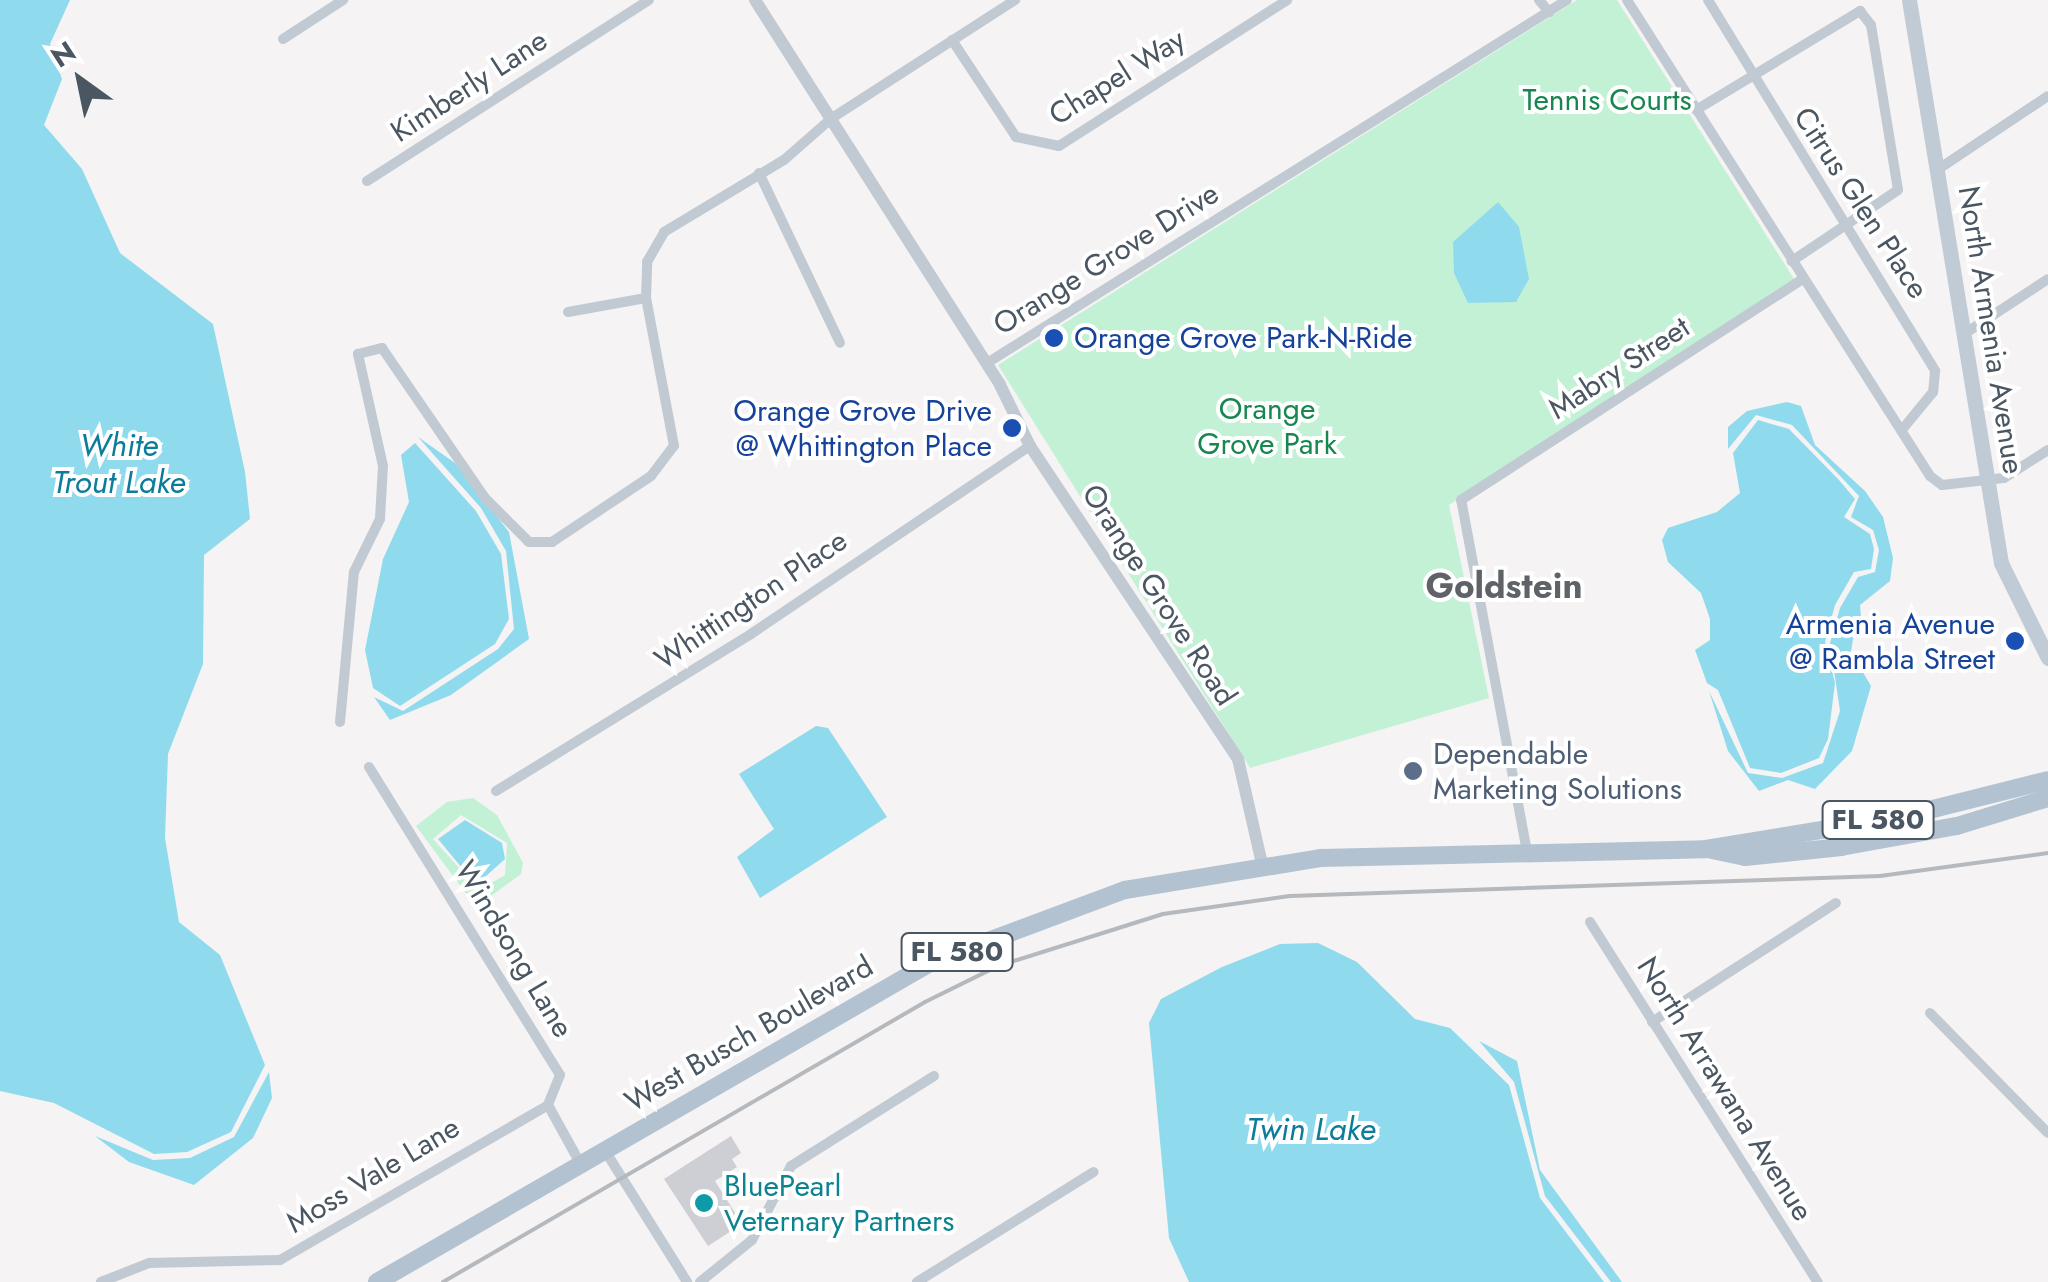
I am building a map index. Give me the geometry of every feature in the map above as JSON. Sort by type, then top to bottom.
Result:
[{"type":"main road","name":"North Armenia Avenue","points":[[1909,0],[1987,480],[2009,590],[2046,648]]},
{"type":"main road","name":"West Busch Boulevard","points":[[377,1282],[932,962],[1125,890],[1262,864],[1706,849],[1906,816],[2048,780]]},
{"type":"main road","name":"West Busch Boulevard","points":[[1706,849],[1745,856],[1841,847],[1957,826],[2048,798]]},
{"type":"street","points":[[283,38],[343,0]]},
{"type":"street","name":"Kimberly Lane","points":[[368,181],[649,0]]},
{"type":"street","name":"Orange Grove Drive","points":[[755,0],[987,363],[1567,0]]},
{"type":"street","points":[[340,722],[354,572],[380,519],[383,466],[358,354],[382,348],[485,498],[529,542],[552,542],[652,476],[674,446],[646,298],[647,262],[664,232],[759,173],[832,118],[1015,0]]},
{"type":"street","name":"Chapel Way","points":[[952,40],[1016,136],[1058,146],[1287,0]]},
{"type":"street","points":[[1539,0],[1549,12]]},
{"type":"street","points":[[1626,0],[1901,431],[1942,485],[2004,478],[2048,450]]},
{"type":"street","name":"Citrus Glen Place","points":[[1708,0],[1750,76],[1935,371],[1933,392],[1901,431]]},
{"type":"street","points":[[1696,110],[1860,11],[1871,25],[1898,190],[1792,262]]},
{"type":"street","points":[[1937,170],[2048,96]]},
{"type":"street","points":[[759,173],[840,343]]},
{"type":"street","name":"Mabry Street","points":[[1528,858],[1461,500],[1803,279]]},
{"type":"street","points":[[1964,334],[2048,279]]},
{"type":"street","points":[[568,312],[646,298]]},
{"type":"street","name":"Orange Grove Road","points":[[987,363],[1030,446],[1238,759],[1262,864]]},
{"type":"street","name":"Whittington Place","points":[[496,790],[751,634],[1030,446]]},
{"type":"street","name":"Windsong Lane","points":[[369,766],[560,1075],[548,1105]]},
{"type":"street","points":[[1652,1022],[1836,903]]},
{"type":"street","name":"North Arrawana Avenue","points":[[1590,922],[1818,1282]]},
{"type":"street","points":[[1930,1013],[2048,1133]]},
{"type":"street","points":[[700,1282],[752,1240],[791,1166],[934,1076]]},
{"type":"street","points":[[548,1105],[580,1163]]},
{"type":"street","name":"Moss Vale Lane","points":[[101,1282],[149,1263],[280,1260],[548,1105]]},
{"type":"street","points":[[604,1149],[688,1282]]},
{"type":"street","points":[[917,1282],[1094,1172]]},
{"type":"green space","name":"Orange Grove Park","points":[[1577,0],[1617,0],[1794,279],[1449,505],[1489,698],[1250,768],[998,365]]},
{"type":"green space","points":[[473,798],[497,815],[523,863],[521,874],[476,907],[416,826],[447,802]],"holes":[[[461,815],[507,843],[505,875],[479,890],[433,839]]]},
{"type":"water","name":"White Trout Lake","points":[[0,0],[70,0],[50,44],[62,79],[44,125],[82,169],[120,253],[213,324],[245,472],[250,519],[204,555],[203,664],[168,754],[165,838],[179,922],[220,955],[265,1065],[231,1132],[187,1152],[154,1154],[54,1103],[0,1091]]},
{"type":"water","points":[[1498,202],[1519,227],[1529,279],[1516,302],[1468,303],[1454,273],[1453,242]]},
{"type":"water","points":[[1787,402],[1801,406],[1815,445],[1865,491],[1883,517],[1893,558],[1890,581],[1860,605],[1862,629],[1853,639],[1851,652],[1871,686],[1852,751],[1815,789],[1788,780],[1759,791],[1728,751],[1709,691],[1748,773],[1782,778],[1823,763],[1840,711],[1830,643],[1840,608],[1858,577],[1875,572],[1879,550],[1873,530],[1851,517],[1859,496],[1792,425],[1756,415],[1728,449],[1728,427],[1747,411]]},
{"type":"water","points":[[1758,420],[1789,429],[1839,480],[1855,499],[1844,517],[1870,534],[1874,549],[1871,569],[1854,572],[1835,605],[1825,642],[1835,683],[1828,739],[1819,758],[1781,773],[1750,768],[1718,690],[1707,683],[1695,650],[1710,640],[1710,619],[1701,593],[1668,562],[1662,540],[1668,528],[1717,512],[1740,493],[1733,453]]},
{"type":"water","points":[[418,437],[455,463],[509,532],[529,639],[451,695],[390,720],[374,697],[403,711],[498,649],[514,629],[506,551],[481,508]]},
{"type":"water","points":[[415,443],[476,511],[501,554],[509,619],[495,644],[400,706],[373,688],[365,650],[383,559],[409,502],[401,455]]},
{"type":"water","points":[[816,726],[828,728],[887,817],[760,898],[737,857],[774,829],[739,774]]},
{"type":"water","points":[[465,820],[502,843],[505,859],[476,885],[438,839]]},
{"type":"water","name":"Twin Lake","points":[[1318,943],[1357,962],[1415,1019],[1450,1028],[1509,1085],[1540,1198],[1604,1282],[1189,1282],[1169,1238],[1149,1023],[1161,999],[1222,967],[1280,944]]},
{"type":"water","points":[[1479,1041],[1517,1061],[1540,1170],[1622,1282],[1611,1282],[1545,1196],[1514,1082]]},
{"type":"water","points":[[269,1072],[272,1098],[253,1138],[194,1185],[129,1162],[95,1136],[153,1160],[190,1158],[234,1137]]},
{"type":"building","name":"BluePearl Veternary Partners","points":[[731,1136],[741,1153],[732,1159],[737,1167],[715,1181],[742,1224],[708,1246],[664,1179]]},
{"type":"railway","points":[[443,1282],[925,1002],[998,966],[1163,914],[1290,896],[1880,876],[2048,853]]},
{"type":"place","name":"Orange Grove Park-N-Ride","points":[[1054,338]]},
{"type":"place","name":"Orange Grove Drive @ Whittington Place","points":[[1012,428]]},
{"type":"place","name":"Armenia Avenue @ Rambla Street","points":[[2015,641]]},
{"type":"place","name":"Dependable Marketing Solutions","points":[[1413,771]]},
{"type":"place","name":"BluePearl Veternary Partners","points":[[704,1203]]},
{"type":"district","name":"Goldstein","points":[[1504,586]]},
{"type":"park label","name":"Tennis Courts","points":[[1607,100]]}]
